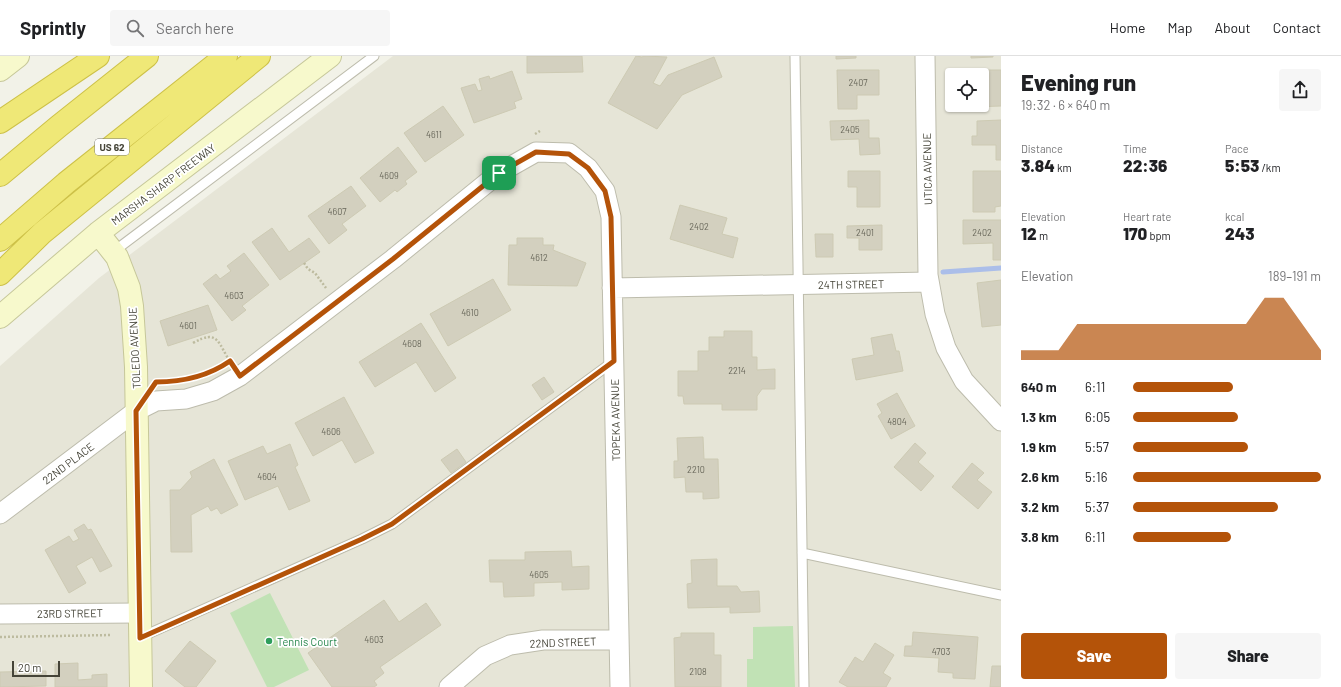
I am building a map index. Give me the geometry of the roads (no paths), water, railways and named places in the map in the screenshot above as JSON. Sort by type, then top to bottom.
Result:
[{"type":"highway","points":[[0,122],[98,56]]},
{"type":"highway","points":[[0,175],[147,56]]},
{"type":"highway","name":"US 62","points":[[0,240],[66,183],[226,56]]},
{"type":"highway","points":[[0,274],[42,233],[259,56]]},
{"type":"street","points":[[0,70],[18,56]]},
{"type":"street","name":"MARSHA SHARP FREEWAY","points":[[0,317],[98,234],[330,56]]},
{"type":"street","name":"UTICA AVENUE","points":[[925,56],[929,282]]},
{"type":"street","name":"TOPEKA AVENUE","points":[[136,411],[156,401],[186,399],[213,391],[240,376],[399,254],[499,173],[536,152],[569,154],[588,168],[605,191],[611,217],[620,687]]},
{"type":"street","name":"TOLEDO AVENUE","points":[[98,234],[116,257],[129,288],[132,306],[136,366],[140,687]]},
{"type":"street","points":[[929,282],[935,314],[950,355],[964,381],[1001,421]]},
{"type":"street","name":"24TH STREET","points":[[612,288],[929,282]]},
{"type":"street","name":"22ND PLACE","points":[[0,514],[136,411]]},
{"type":"street","name":"23RD STREET","points":[[0,614],[139,613]]},
{"type":"street","name":"22ND STREET","points":[[449,687],[485,656],[510,645],[543,640],[619,640]]},
{"type":"lane","points":[[113,252],[374,56]]},
{"type":"lane","points":[[795,56],[804,687]]},
{"type":"lane","points":[[140,638],[362,539],[392,524],[614,361]]},
{"type":"lane","points":[[802,553],[1001,595]]},
{"type":"waterway","points":[[943,272],[1001,268]]},
{"type":"place","name":"Tennis Court","points":[[269,641]]}]
